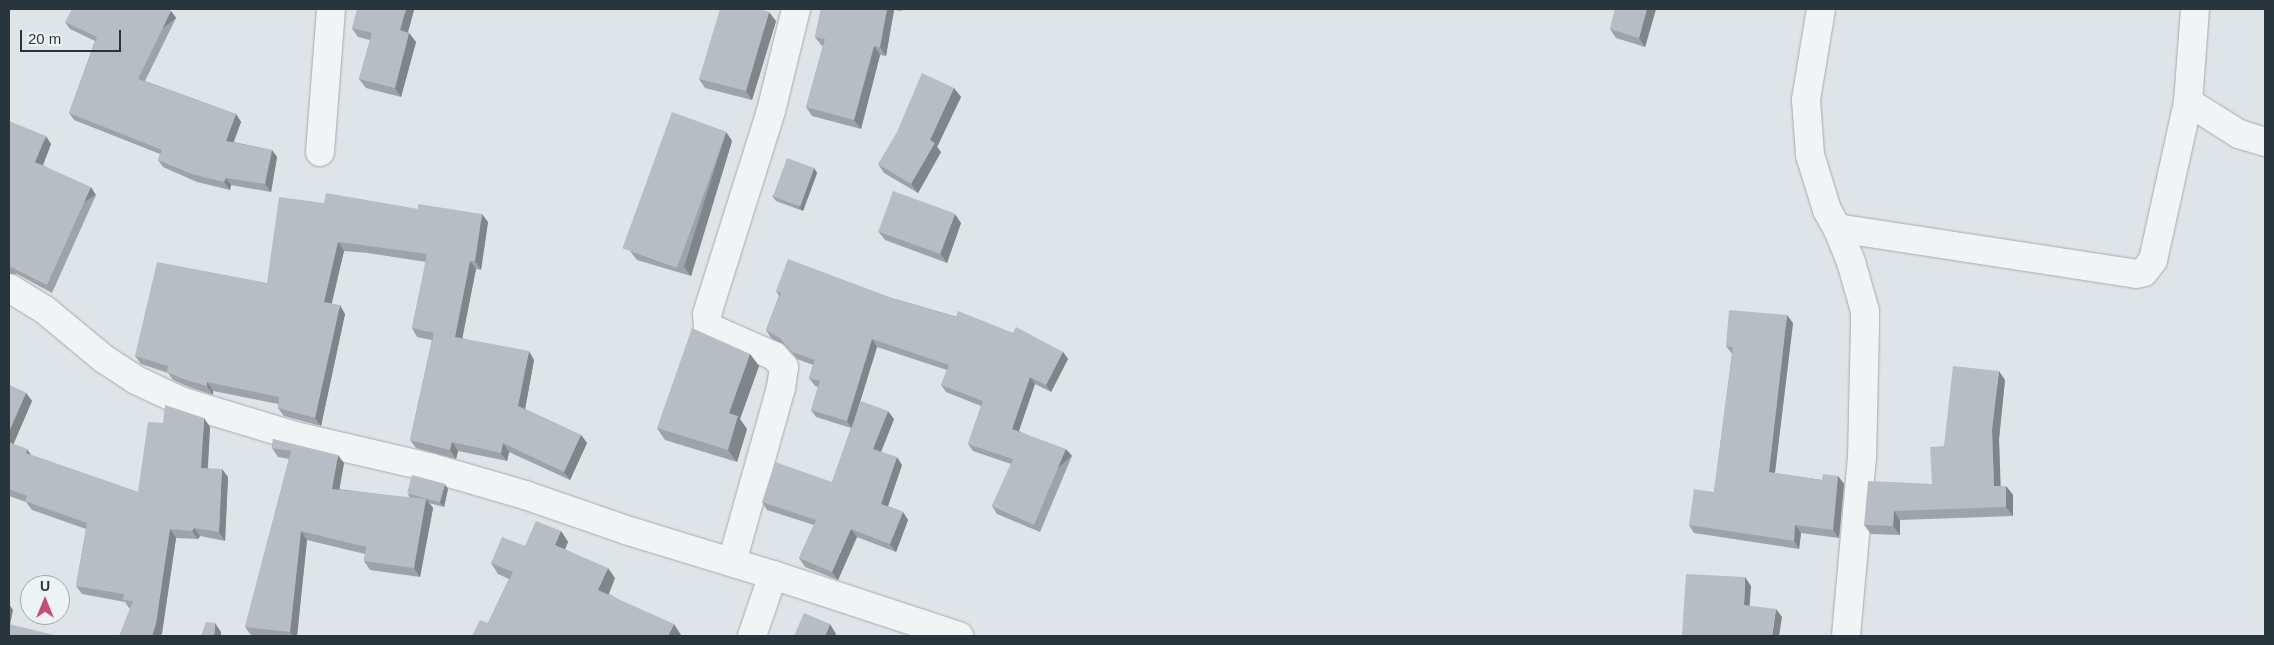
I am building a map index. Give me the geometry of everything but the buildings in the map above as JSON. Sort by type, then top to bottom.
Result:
[{"type":"street","points":[[320,152],[331,9]]},
{"type":"street","points":[[732,562],[781,388],[784,367],[774,356],[708,327],[706,314],[771,111],[796,9]]},
{"type":"street","points":[[1821,9],[1806,100],[1810,155],[1827,210],[1837,228],[1851,262],[1865,311],[1862,458],[1846,636]]},
{"type":"street","points":[[1837,228],[2136,274],[2144,272],[2153,260],[2188,102],[2195,9]]},
{"type":"street","points":[[2188,102],[2240,134],[2265,142]]},
{"type":"street","points":[[9,288],[45,310],[104,359],[136,380],[183,402],[295,436],[488,484],[773,574],[959,636]]},
{"type":"street","points":[[752,636],[773,574]]}]
